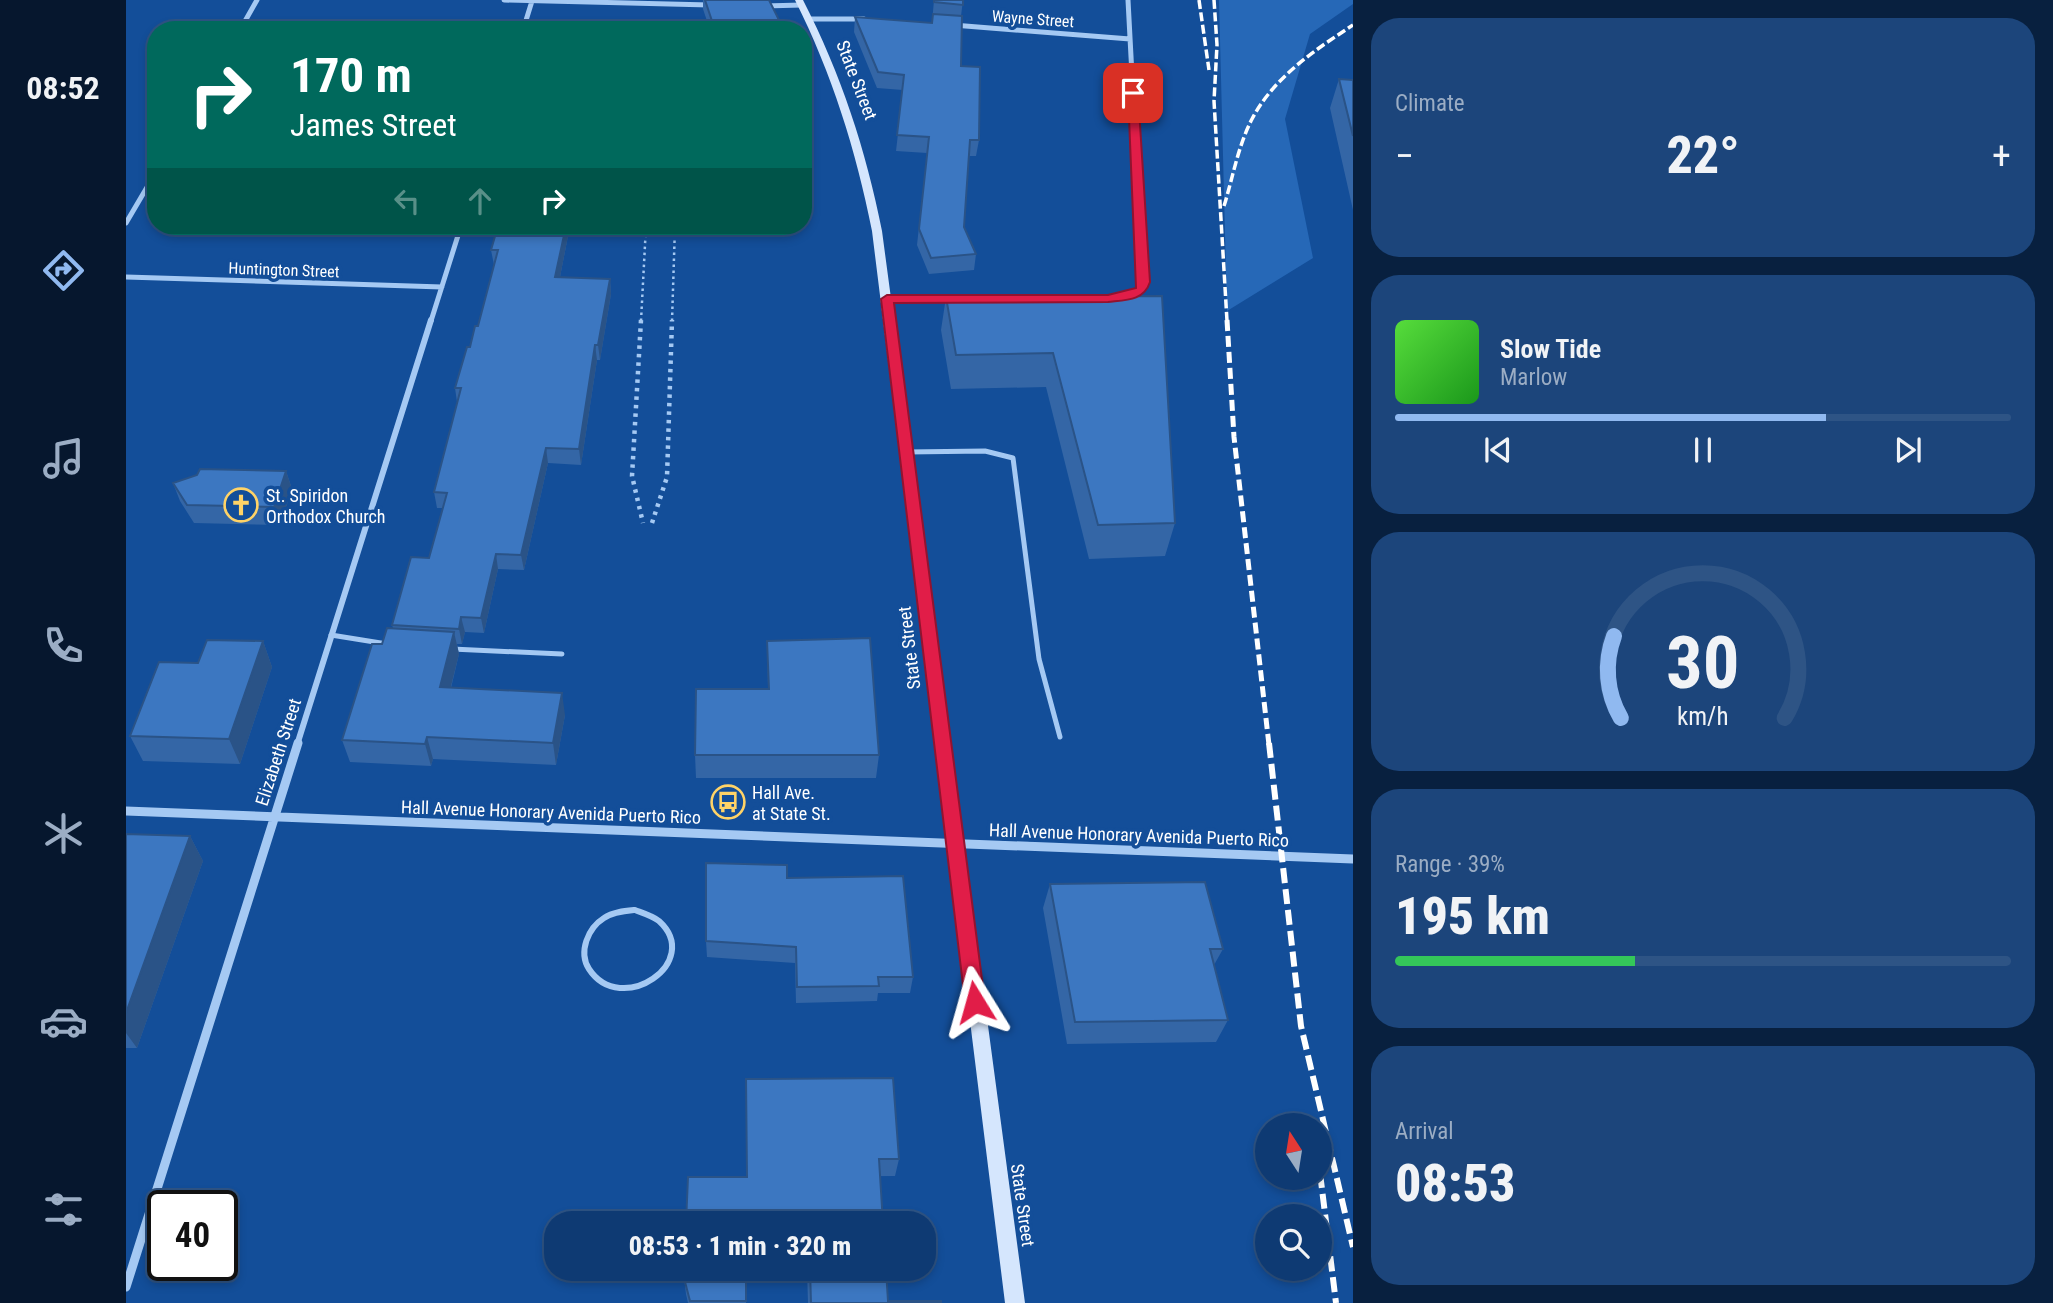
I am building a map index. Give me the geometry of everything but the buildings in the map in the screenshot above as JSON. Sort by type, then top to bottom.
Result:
[{"type":"street","points":[[245,21],[257,0]]},
{"type":"street","points":[[504,0],[714,5]]},
{"type":"street","points":[[1108,299],[1134,295],[1141,290],[1143,282],[1128,0]]},
{"type":"street","points":[[526,21],[532,1]]},
{"type":"street","points":[[754,6],[800,2]]},
{"type":"street","name":"State Street","points":[[800,2],[809,19]]},
{"type":"street","points":[[809,19],[866,19]]},
{"type":"street","name":"State Street","points":[[812,25],[830,62],[857,140],[871,198],[907,452],[954,843],[1015,1303]]},
{"type":"street","name":"Wayne Street","points":[[949,25],[1130,38]]},
{"type":"street","points":[[126,223],[147,187]]},
{"type":"street","name":"Elizabeth Street","points":[[126,1287],[458,235]]},
{"type":"street","name":"Huntington Street","points":[[126,277],[442,287]]},
{"type":"street","points":[[887,299],[956,299]]},
{"type":"street","name":"Hall Avenue Honorary Avenida Puerto Rico","points":[[126,811],[1353,859]]},
{"type":"lane","points":[[907,452],[985,451],[1013,458],[1039,659],[1060,737]]},
{"type":"lane","points":[[331,635],[400,646]]},
{"type":"lane","points":[[441,648],[562,654]]},
{"type":"lane","points":[[635,910],[657,918],[667,928],[672,941],[672,955],[662,974],[650,983],[634,988],[619,988],[604,983],[593,975],[585,963],[586,938],[594,926],[605,917],[635,910]]},
{"type":"path","points":[[643,523],[632,476],[645,235]]},
{"type":"path","points":[[652,523],[667,477],[675,235]]},
{"type":"shaded area","points":[[1219,0],[1353,0],[1353,4],[1310,34],[1285,119],[1313,258],[1227,311]]},
{"type":"railway","points":[[1199,0],[1209,70]]},
{"type":"railway","points":[[1214,0],[1217,45],[1214,101],[1227,321]]},
{"type":"railway","points":[[1224,206],[1243,140],[1261,104],[1296,66],[1353,25]]},
{"type":"railway","points":[[1227,320],[1234,437],[1269,745]]},
{"type":"railway","points":[[1269,743],[1301,1026],[1353,1247]]},
{"type":"railway","points":[[1322,1190],[1336,1303]]},
{"type":"place","name":"St. Spiridon Orthodox Church","points":[[241,505]]},
{"type":"place","name":"Hall Ave. at State St.","points":[[728,802]]},
{"type":"route","points":[[975,1002],[887,299],[1108,299],[1134,295],[1141,290],[1143,282],[1133,93]]}]
